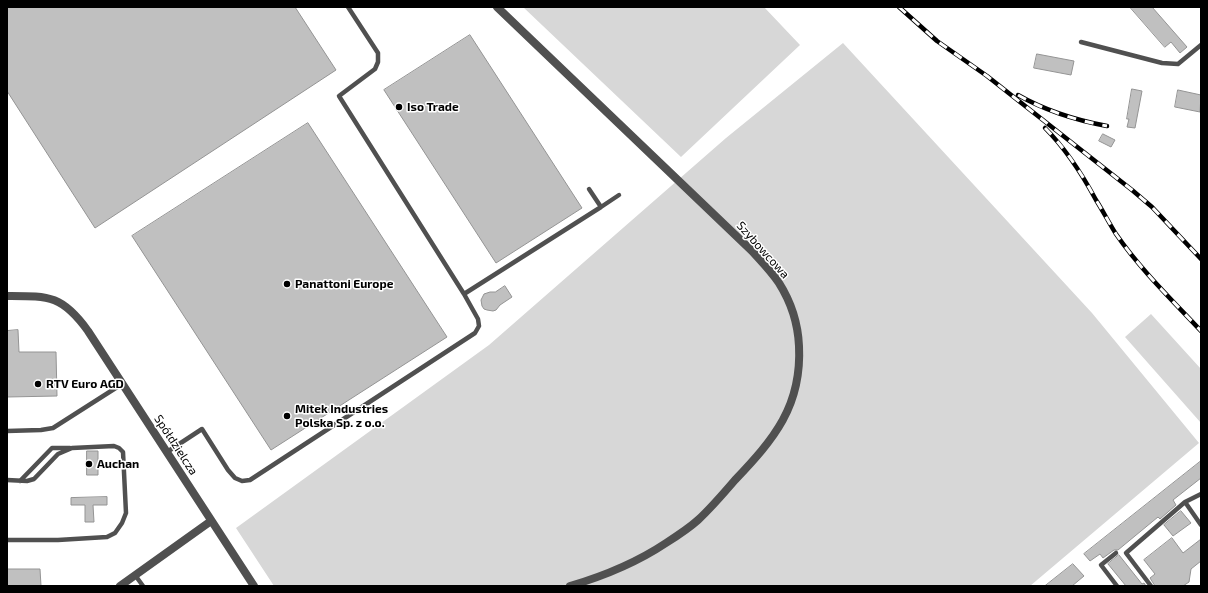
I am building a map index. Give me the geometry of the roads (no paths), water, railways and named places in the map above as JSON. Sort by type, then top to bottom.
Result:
[{"type":"street","name":"Szybowcowa","points":[[496,7],[752,251],[780,284],[795,318],[798,333],[799,370],[791,405],[775,434],[748,466],[697,520],[678,535],[653,551],[616,570],[594,579],[570,586]]},
{"type":"street","name":"Spółdzielcza","points":[[7,296],[35,296],[53,299],[67,306],[78,318],[88,331],[254,586]]},
{"type":"street","points":[[120,586],[211,520]]},
{"type":"lane","points":[[167,452],[202,430],[234,478],[242,482],[250,480],[475,333],[479,326],[478,319],[464,294],[339,96],[375,69],[378,62],[378,53],[348,7]]},
{"type":"lane","points":[[1081,42],[1162,63],[1178,64],[1201,45]]},
{"type":"lane","points":[[589,189],[601,207]]},
{"type":"lane","points":[[464,294],[619,195]]},
{"type":"lane","points":[[7,431],[41,430],[53,428],[122,384]]},
{"type":"lane","points":[[7,540],[58,540],[107,537],[116,533],[126,513],[123,452],[114,446],[52,448],[20,481]]},
{"type":"lane","points":[[7,480],[31,481],[58,454],[72,448]]},
{"type":"lane","points":[[1152,586],[1126,553],[1185,502],[1201,494]]},
{"type":"lane","points":[[1185,502],[1201,525]]},
{"type":"lane","points":[[1116,553],[1101,565],[1118,586]]},
{"type":"lane","points":[[135,576],[142,586]]},
{"type":"railway","points":[[899,7],[937,41],[987,76],[1132,190],[1152,207],[1201,259]]},
{"type":"railway","points":[[1018,95],[1039,106],[1061,114],[1107,126]]},
{"type":"railway","points":[[1045,128],[1060,144],[1073,162],[1113,230],[1125,247],[1135,260],[1201,331]]},
{"type":"place","name":"Iso Trade","points":[[399,107]]},
{"type":"place","name":"Panattoni Europe","points":[[287,284]]},
{"type":"place","name":"RTV Euro AGD","points":[[38,384]]},
{"type":"place","name":"Mitek Industries Polska Sp. z o.o.","points":[[287,416]]},
{"type":"place","name":"Auchan","points":[[89,464]]}]
